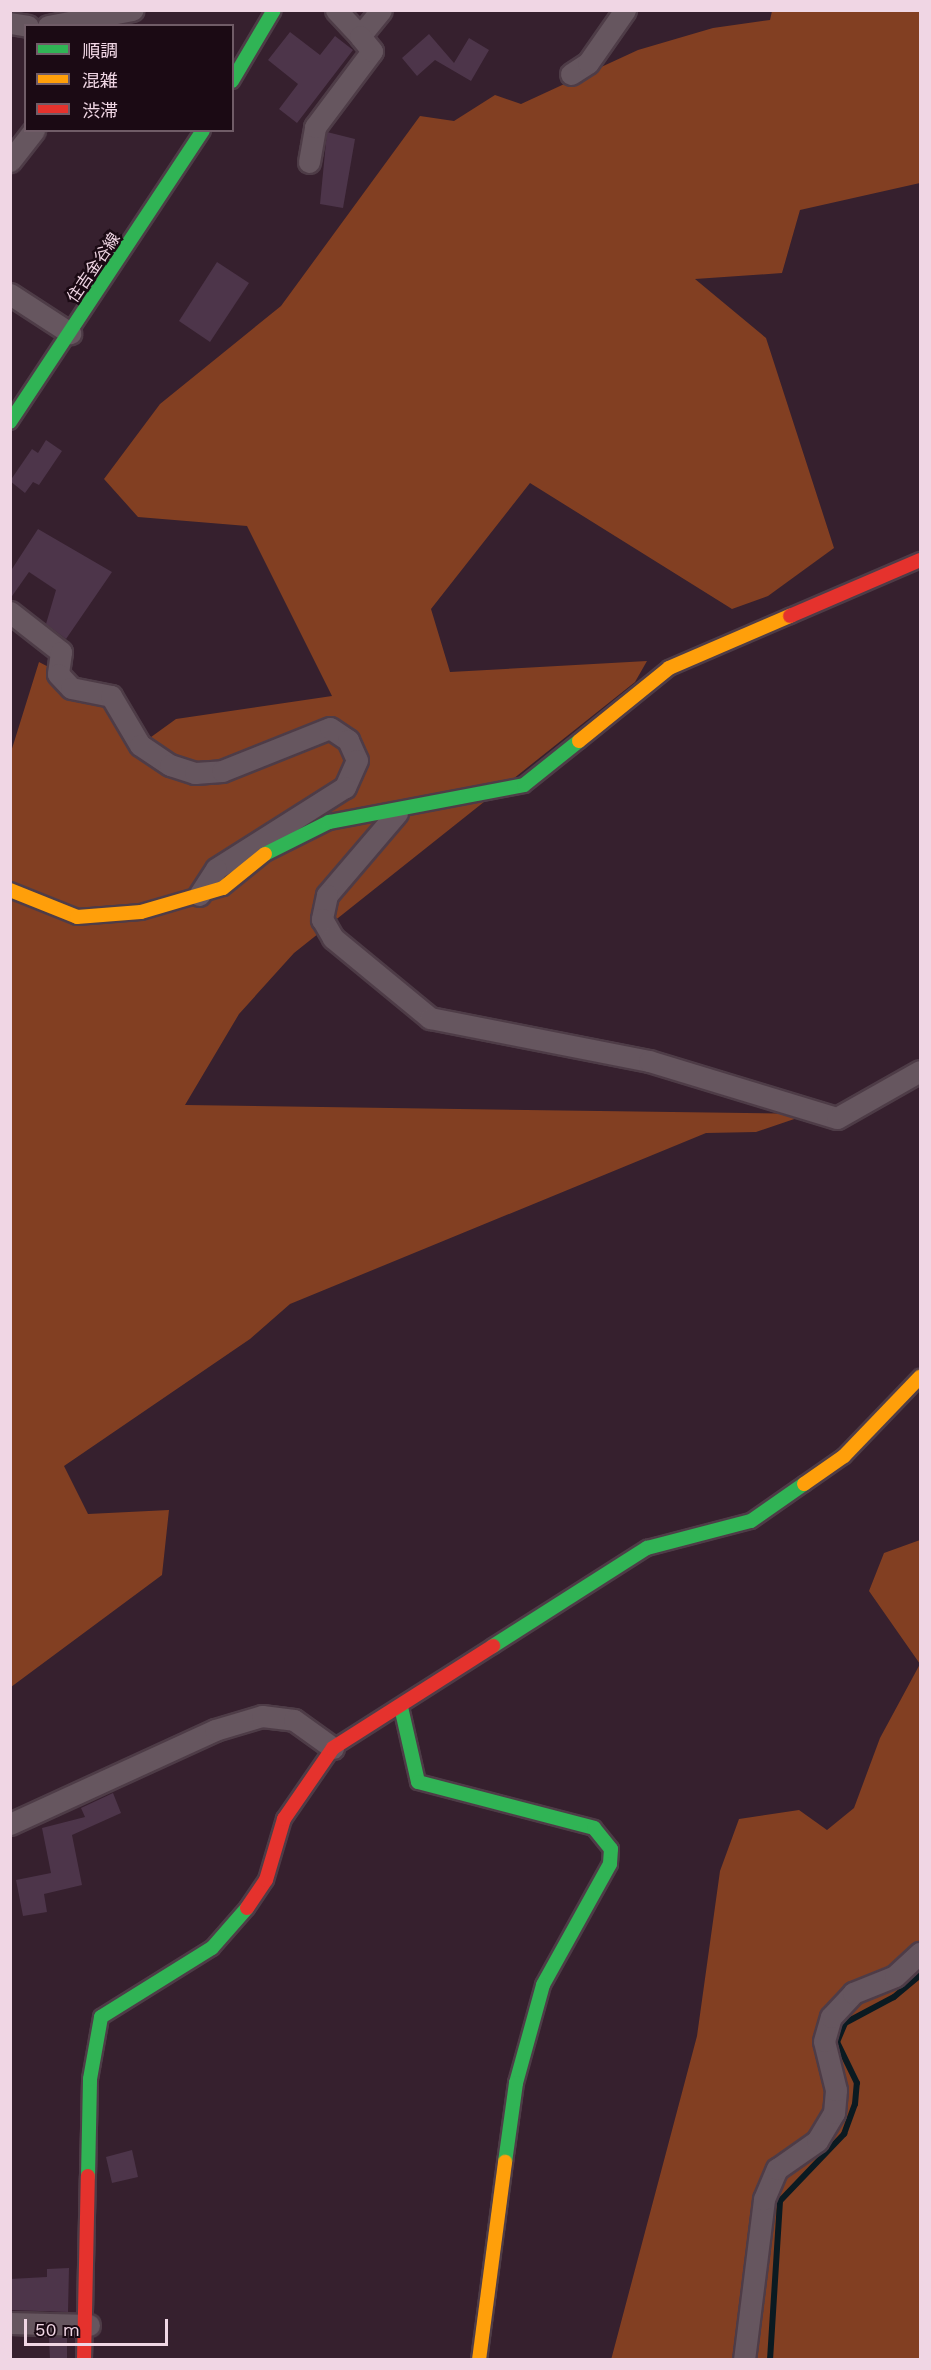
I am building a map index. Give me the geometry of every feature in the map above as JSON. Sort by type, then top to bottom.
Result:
[{"type":"street","points":[[58,24],[132,10]]},
{"type":"street","points":[[234,78],[274,10]]},
{"type":"street","points":[[309,162],[315,128],[372,51],[336,10]]},
{"type":"street","points":[[360,36],[381,10]]},
{"type":"street","points":[[571,74],[588,63],[625,10]]},
{"type":"street","points":[[10,161],[32,132]]},
{"type":"street","name":"住吉金谷線","points":[[10,422],[202,132]]},
{"type":"street","points":[[10,294],[70,333]]},
{"type":"street","points":[[10,890],[77,917],[141,912],[223,888],[261,856],[329,822],[397,813],[524,785],[669,668],[921,560]]},
{"type":"street","points":[[10,612],[61,652],[58,674],[72,688],[111,696],[140,745],[170,765],[195,773],[222,771],[330,728],[348,740],[357,760],[345,787],[216,869],[199,895]]},
{"type":"street","points":[[397,813],[327,896],[322,919],[333,938],[430,1018],[649,1061],[837,1118],[921,1071]]},
{"type":"street","points":[[84,2360],[88,2325],[90,2079],[101,2017],[212,1948],[239,1921],[266,1880],[294,1802],[333,1748],[401,1707],[647,1548],[751,1521],[844,1456],[921,1377]]},
{"type":"street","points":[[401,1707],[418,1782],[594,1828],[611,1849],[610,1864],[543,1985],[516,2083],[478,2360]]},
{"type":"street","points":[[10,1824],[214,1730],[261,1716],[294,1720],[333,1748]]},
{"type":"street","points":[[744,2360],[764,2199],[777,2169],[817,2141],[834,2113],[836,2090],[824,2041],[831,2017],[853,1993],[895,1976],[921,1953]]},
{"type":"street","points":[[10,2323],[88,2325]]},
{"type":"shaded area","points":[[772,11],[920,11],[920,183],[800,210],[782,273],[695,279],[766,338],[834,548],[768,596],[732,609],[530,483],[431,609],[450,672],[647,661],[635,682],[294,953],[239,1014],[185,1105],[809,1114],[756,1132],[706,1133],[290,1304],[250,1339],[64,1466],[88,1514],[169,1510],[162,1575],[11,1687],[10,755],[39,662],[99,693],[140,745],[176,719],[332,696],[247,526],[138,517],[104,479],[160,404],[281,306],[420,116],[454,121],[495,95],[521,104],[638,50],[713,28],[770,20]]},
{"type":"shaded area","points":[[920,1540],[920,1664],[869,1591],[884,1553]]},
{"type":"shaded area","points":[[920,1664],[920,2359],[611,2360],[697,2036],[720,1871],[739,1819],[799,1810],[827,1830],[854,1808],[880,1738]]},
{"type":"building","points":[[290,32],[320,55],[335,36],[353,50],[297,123],[279,109],[298,84],[268,60]]},
{"type":"building","points":[[429,34],[454,63],[469,38],[489,50],[471,81],[435,60],[417,76],[402,58]]},
{"type":"building","points":[[327,132],[355,139],[343,208],[320,204]]},
{"type":"building","points":[[217,262],[249,283],[210,342],[179,321]]},
{"type":"building","points":[[46,440],[62,451],[39,485],[33,482],[25,493],[10,481],[32,449],[38,453]]},
{"type":"building","points":[[38,529],[112,572],[66,639],[46,624],[56,590],[29,572],[10,599],[10,572]]},
{"type":"building","points":[[113,1793],[121,1813],[72,1835],[82,1885],[44,1894],[47,1912],[23,1916],[16,1880],[51,1873],[42,1828],[85,1817],[81,1808]]},
{"type":"building","points":[[132,2150],[138,2177],[112,2183],[106,2157]]},
{"type":"building","points":[[69,2268],[68,2312],[10,2310],[10,2279],[47,2277],[47,2269]]},
{"type":"building","points":[[49,2337],[67,2337],[67,2360],[50,2360]]},
{"type":"waterway","points":[[770,2360],[780,2201],[844,2134],[855,2104],[857,2083],[837,2042],[845,2023],[894,1997],[920,1975]]},
{"type":"traffic: fast","points":[[234,78],[274,10]]},
{"type":"traffic: fast","points":[[10,422],[202,132]]},
{"type":"traffic: fast","points":[[265,854],[329,822],[524,785],[579,741]]},
{"type":"traffic: fast","points":[[493,1646],[647,1548],[751,1521],[804,1484]]},
{"type":"traffic: fast","points":[[401,1707],[418,1782],[594,1828],[611,1849],[610,1864],[543,1985],[516,2083],[505,2162]]},
{"type":"traffic: fast","points":[[88,2176],[90,2079],[101,2017],[212,1948],[247,1908]]},
{"type":"traffic: slow","points":[[579,741],[669,668],[790,616]]},
{"type":"traffic: slow","points":[[10,890],[77,917],[141,912],[223,888],[265,854]]},
{"type":"traffic: slow","points":[[804,1484],[844,1456],[920,1377]]},
{"type":"traffic: slow","points":[[479,2360],[505,2162]]},
{"type":"traffic: jam","points":[[790,616],[920,560]]},
{"type":"traffic: jam","points":[[247,1908],[266,1880],[284,1819],[333,1748],[493,1646]]},
{"type":"traffic: jam","points":[[84,2360],[88,2176]]}]
